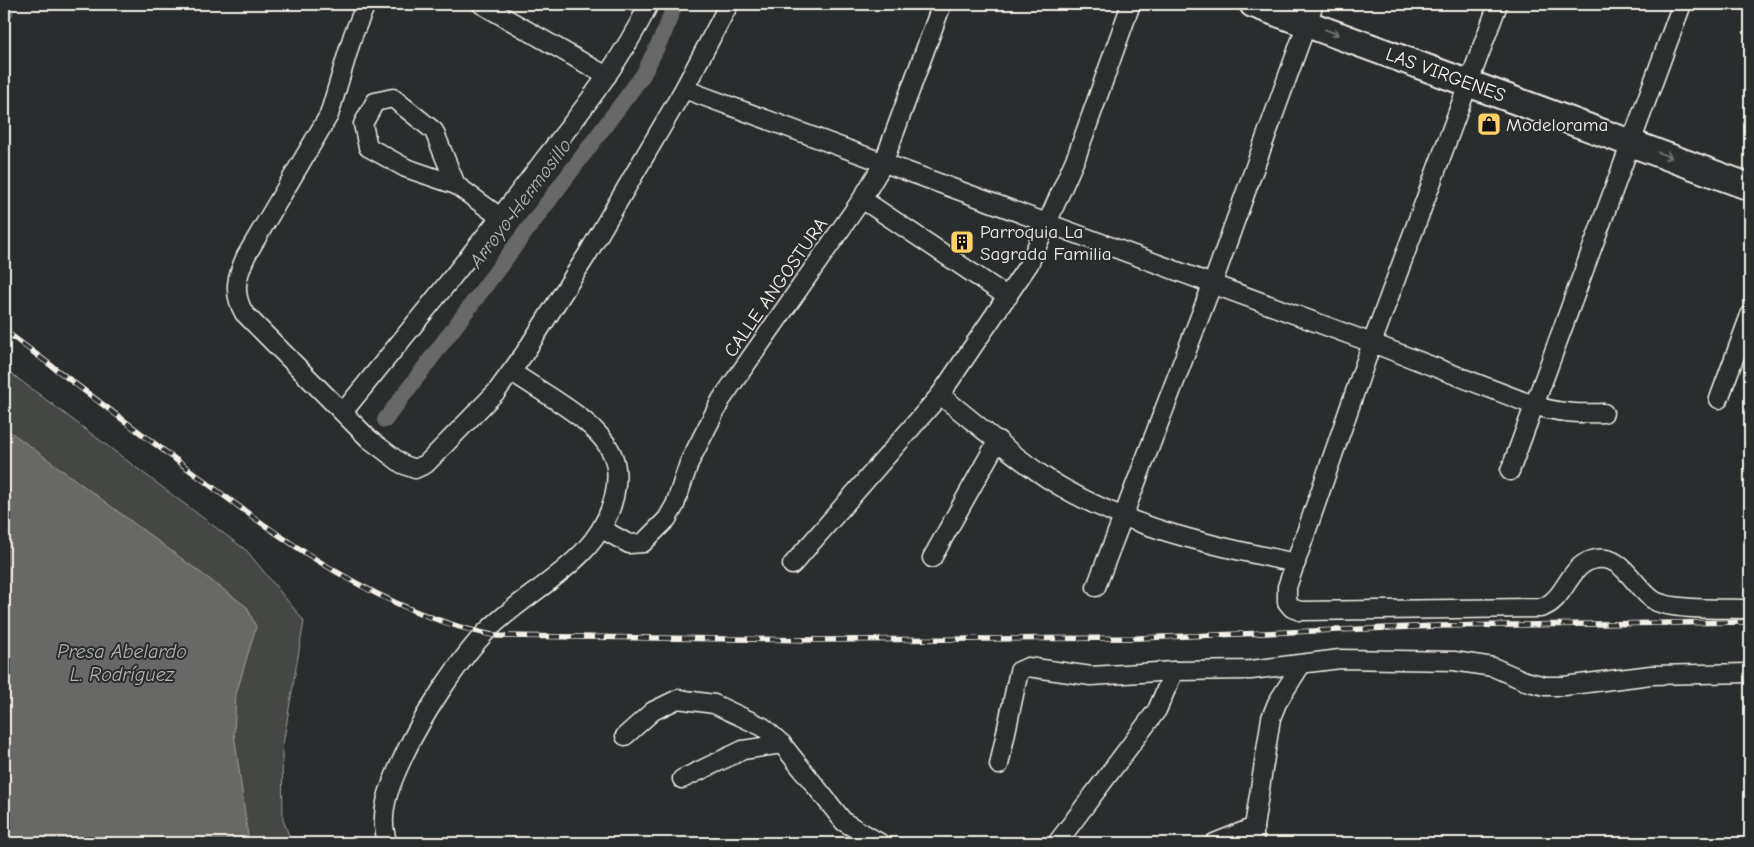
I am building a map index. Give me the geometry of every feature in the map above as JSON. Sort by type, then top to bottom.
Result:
[{"type":"highway","name":"LAS VIRGENES","points":[[1253,4],[1310,13],[1469,83],[1750,188]]},
{"type":"street","points":[[366,4],[353,35],[329,115],[246,256],[237,278],[236,290],[238,302],[244,313],[369,438],[402,464],[415,469],[426,464],[512,372],[587,255],[684,89],[729,4]]},
{"type":"street","points":[[481,4],[607,76]]},
{"type":"street","points":[[344,411],[500,217],[607,76],[623,52],[649,4]]},
{"type":"street","name":"CALLE ANGOSTURA","points":[[602,529],[629,544],[643,543],[667,519],[675,505],[699,441],[721,400],[862,199],[883,164],[942,4]]},
{"type":"street","points":[[792,565],[940,395],[1030,264],[1077,155],[1131,4]]},
{"type":"street","points":[[1498,4],[1372,343],[1286,596],[1292,608],[1300,611],[1540,608],[1552,602],[1584,563],[1602,558],[1618,564],[1649,596],[1669,606],[1750,609]]},
{"type":"street","points":[[1510,471],[1682,4]]},
{"type":"street","points":[[1096,587],[1212,285],[1310,13]]},
{"type":"street","points":[[684,89],[1372,343],[1533,405],[1571,414],[1604,413]]},
{"type":"street","points":[[456,185],[434,131],[393,98],[375,102],[363,124],[368,147],[406,168],[456,185],[500,217]]},
{"type":"street","points":[[862,199],[1008,297]]},
{"type":"street","points":[[1718,399],[1750,315]]},
{"type":"street","points":[[388,843],[384,834],[384,809],[390,784],[411,739],[485,634],[568,567],[602,529],[610,512],[616,491],[616,472],[612,456],[597,433],[586,423],[512,372]]},
{"type":"street","points":[[940,395],[1062,488],[1124,517],[1190,540],[1296,563]]},
{"type":"street","points":[[932,558],[998,440]]},
{"type":"street","points":[[999,765],[1019,671],[1028,667],[1091,676],[1174,671],[1251,670],[1340,659],[1377,658],[1454,661],[1493,667],[1524,681],[1545,686],[1564,686],[1651,675],[1750,673]]},
{"type":"street","points":[[1214,843],[1254,835],[1271,718],[1277,703],[1301,665]]},
{"type":"street","points":[[1057,843],[1157,710],[1174,671]]},
{"type":"street","points":[[625,736],[652,711],[678,699],[714,704],[763,727],[782,744],[844,822],[880,843]]},
{"type":"street","points":[[682,779],[743,750],[782,744]]},
{"type":"shaded area","points":[[4,5],[13,13],[4,28]]},
{"type":"shaded area","name":"Presa Abelardo L. Rodríguez","points":[[4,368],[247,551],[304,621],[282,750],[283,820],[292,843],[4,843]]},
{"type":"water","name":"Presa Abelardo L. Rodríguez","points":[[4,427],[247,607],[256,627],[236,694],[234,733],[248,836],[252,843],[4,843]]},
{"type":"waterway","name":"Arroyo Hermosillo","points":[[385,420],[643,75],[665,31],[675,4]]},
{"type":"railway","points":[[4,330],[290,543],[369,590],[410,609],[453,625],[497,636],[819,640],[1138,638],[1437,626],[1750,622]]},
{"type":"place","name":"Modelorama","points":[[1489,124]]},
{"type":"place","name":"Parroquia La Sagrada Familia","points":[[962,242]]}]
